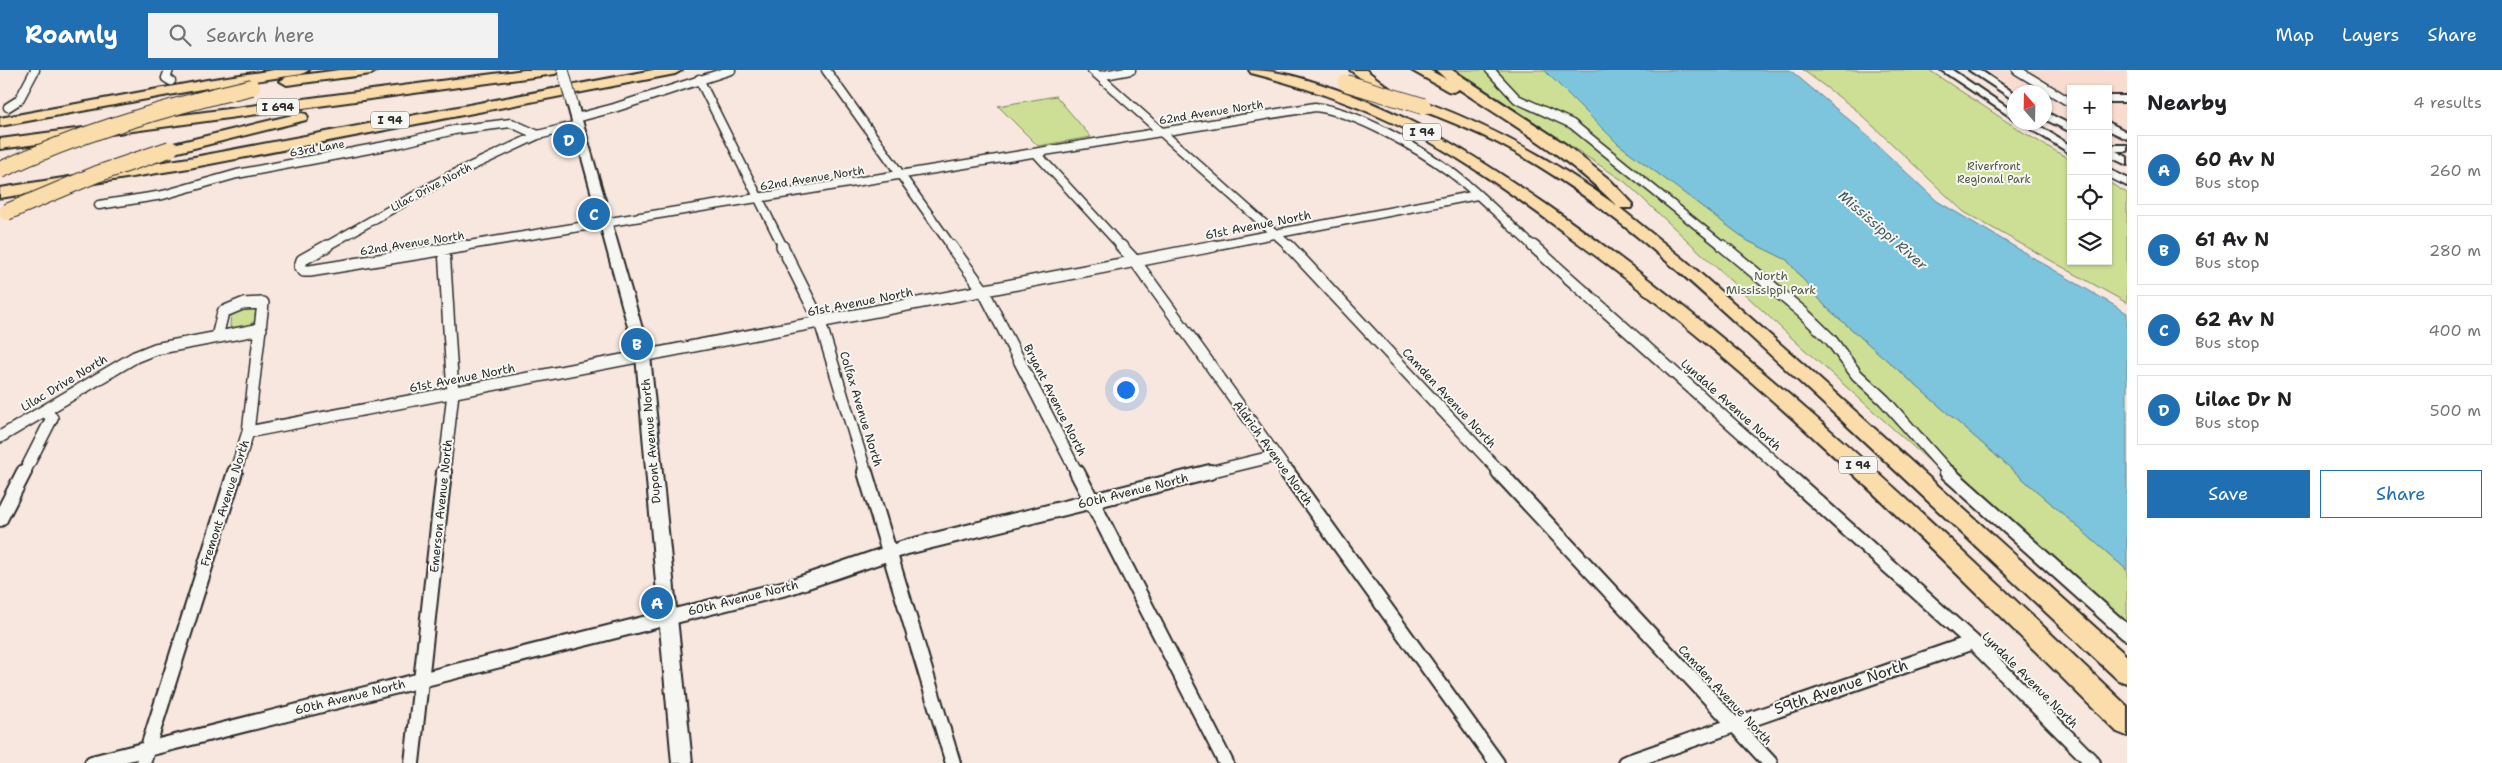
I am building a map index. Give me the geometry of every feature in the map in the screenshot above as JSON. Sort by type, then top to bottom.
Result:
[{"type":"highway","points":[[0,122],[216,82],[302,70]]},
{"type":"highway","points":[[0,170],[55,146],[125,121],[182,104],[252,88],[351,70]]},
{"type":"highway","points":[[278,83],[371,70]]},
{"type":"highway","name":"I 694","points":[[24,133],[455,70]]},
{"type":"highway","points":[[0,135],[222,109],[497,70]]},
{"type":"highway","name":"I 694","points":[[0,144],[555,70]]},
{"type":"highway","points":[[4,213],[90,176],[170,149],[280,121],[570,70]]},
{"type":"highway","points":[[116,169],[607,70]]},
{"type":"highway","name":"I 94","points":[[0,186],[116,169],[664,70]]},
{"type":"highway","points":[[0,193],[198,161],[675,70]]},
{"type":"highway","name":"I 94","points":[[1256,70],[1334,94],[1408,125],[1462,155],[1628,271],[1689,318],[1819,429],[2127,724]]},
{"type":"highway","name":"I 94","points":[[1299,70],[1423,106],[1483,130],[1529,153],[1566,175],[1608,205],[1808,378],[2127,672]]},
{"type":"highway","points":[[1357,70],[1570,230]]},
{"type":"highway","points":[[1418,70],[1531,132],[1610,190]]},
{"type":"highway","points":[[1442,70],[1474,94],[1572,157],[1610,190],[1653,232],[1680,266]]},
{"type":"highway","points":[[0,148],[328,101]]},
{"type":"street","points":[[8,107],[19,100],[35,70]]},
{"type":"street","points":[[169,70],[166,78],[171,81]]},
{"type":"street","name":"Dupont Avenue North","points":[[563,70],[643,356],[682,763]]},
{"type":"street","name":"Lilac Drive North","points":[[304,271],[300,267],[302,260],[448,176],[538,135],[575,115],[597,113],[731,70]]},
{"type":"street","name":"Bryant Avenue North","points":[[826,70],[983,290],[1226,763]]},
{"type":"street","points":[[1095,73],[1131,70]]},
{"type":"street","points":[[1490,70],[1517,99],[1572,124],[1680,210],[1807,316],[1831,340],[1857,375],[1884,400],[1946,471],[2127,633]]},
{"type":"street","points":[[1946,70],[2007,111]]},
{"type":"street","points":[[1974,70],[2007,92]]},
{"type":"street","points":[[2017,70],[2067,100]]},
{"type":"street","name":"Camden Avenue North","points":[[1095,73],[1278,234],[1770,763]]},
{"type":"street","name":"Colfax Avenue North","points":[[699,79],[820,322],[953,763]]},
{"type":"street","points":[[2112,99],[2127,99]]},
{"type":"street","name":"62nd Avenue North","points":[[304,271],[1323,106]]},
{"type":"street","name":"Lyndale Avenue North","points":[[1323,106],[1376,128],[1452,173],[1973,642],[2092,763]]},
{"type":"street","points":[[2052,118],[2067,127]]},
{"type":"street","name":"63rd Lane","points":[[99,205],[163,195],[237,174],[401,143],[454,130],[511,123],[538,135]]},
{"type":"street","points":[[2112,127],[2127,136]]},
{"type":"street","points":[[2037,130],[2067,149]]},
{"type":"street","points":[[2112,137],[2127,136]]},
{"type":"street","points":[[2048,137],[2067,142]]},
{"type":"street","points":[[2112,150],[2127,148]]},
{"type":"street","name":"Aldrich Avenue North","points":[[1036,153],[1135,261],[1497,763]]},
{"type":"street","points":[[2112,153],[2127,162]]},
{"type":"street","points":[[2112,174],[2127,183]]},
{"type":"street","name":"61st Avenue North","points":[[248,432],[1477,195]]},
{"type":"street","name":"Emerson Avenue North","points":[[412,763],[453,393],[444,249]]},
{"type":"street","name":"Fremont Avenue North","points":[[143,763],[248,432],[263,303],[251,301],[236,304],[223,312],[216,338]]},
{"type":"street","name":"Lilac Drive North","points":[[0,437],[134,357],[155,349],[261,329]]},
{"type":"street","points":[[0,519],[52,418],[45,411]]},
{"type":"street","name":"60th Avenue North","points":[[92,763],[830,575],[890,552],[1275,456]]},
{"type":"street","name":"59th Avenue North","points":[[1625,763],[1973,642]]},
{"type":"shaded area","points":[[1986,70],[2127,70],[2127,157],[2112,148],[2112,85],[2067,85],[2067,121],[2052,111],[2052,85],[2010,85]]},
{"type":"green space","name":"North Mississippi Park","points":[[1456,70],[1544,70],[1617,143],[1748,241],[1787,260],[1826,307],[2127,570],[2127,638],[1795,341],[1625,182]]},
{"type":"green space","name":"Riverfront Regional Park","points":[[1803,70],[1929,70],[2007,122],[2007,130],[2019,130],[2067,158],[2067,265],[2112,265],[2112,184],[2127,193],[2127,303],[1964,212],[1855,109]]},
{"type":"green space","points":[[1056,96],[1091,137],[1038,146],[998,106]]},
{"type":"green space","points":[[259,306],[256,320],[240,328],[230,327],[231,313],[234,310]]},
{"type":"water","name":"Mississippi River","points":[[1544,70],[1790,70],[1859,128],[1937,201],[2127,313],[2127,570],[1826,307],[1787,260],[1748,241],[1617,143]]},
{"type":"place","name":"Lilac Dr N","points":[[569,140]]},
{"type":"place","name":"62 Av N","points":[[594,214]]},
{"type":"place","name":"61 Av N","points":[[637,344]]},
{"type":"place","name":"60 Av N","points":[[657,603]]}]
